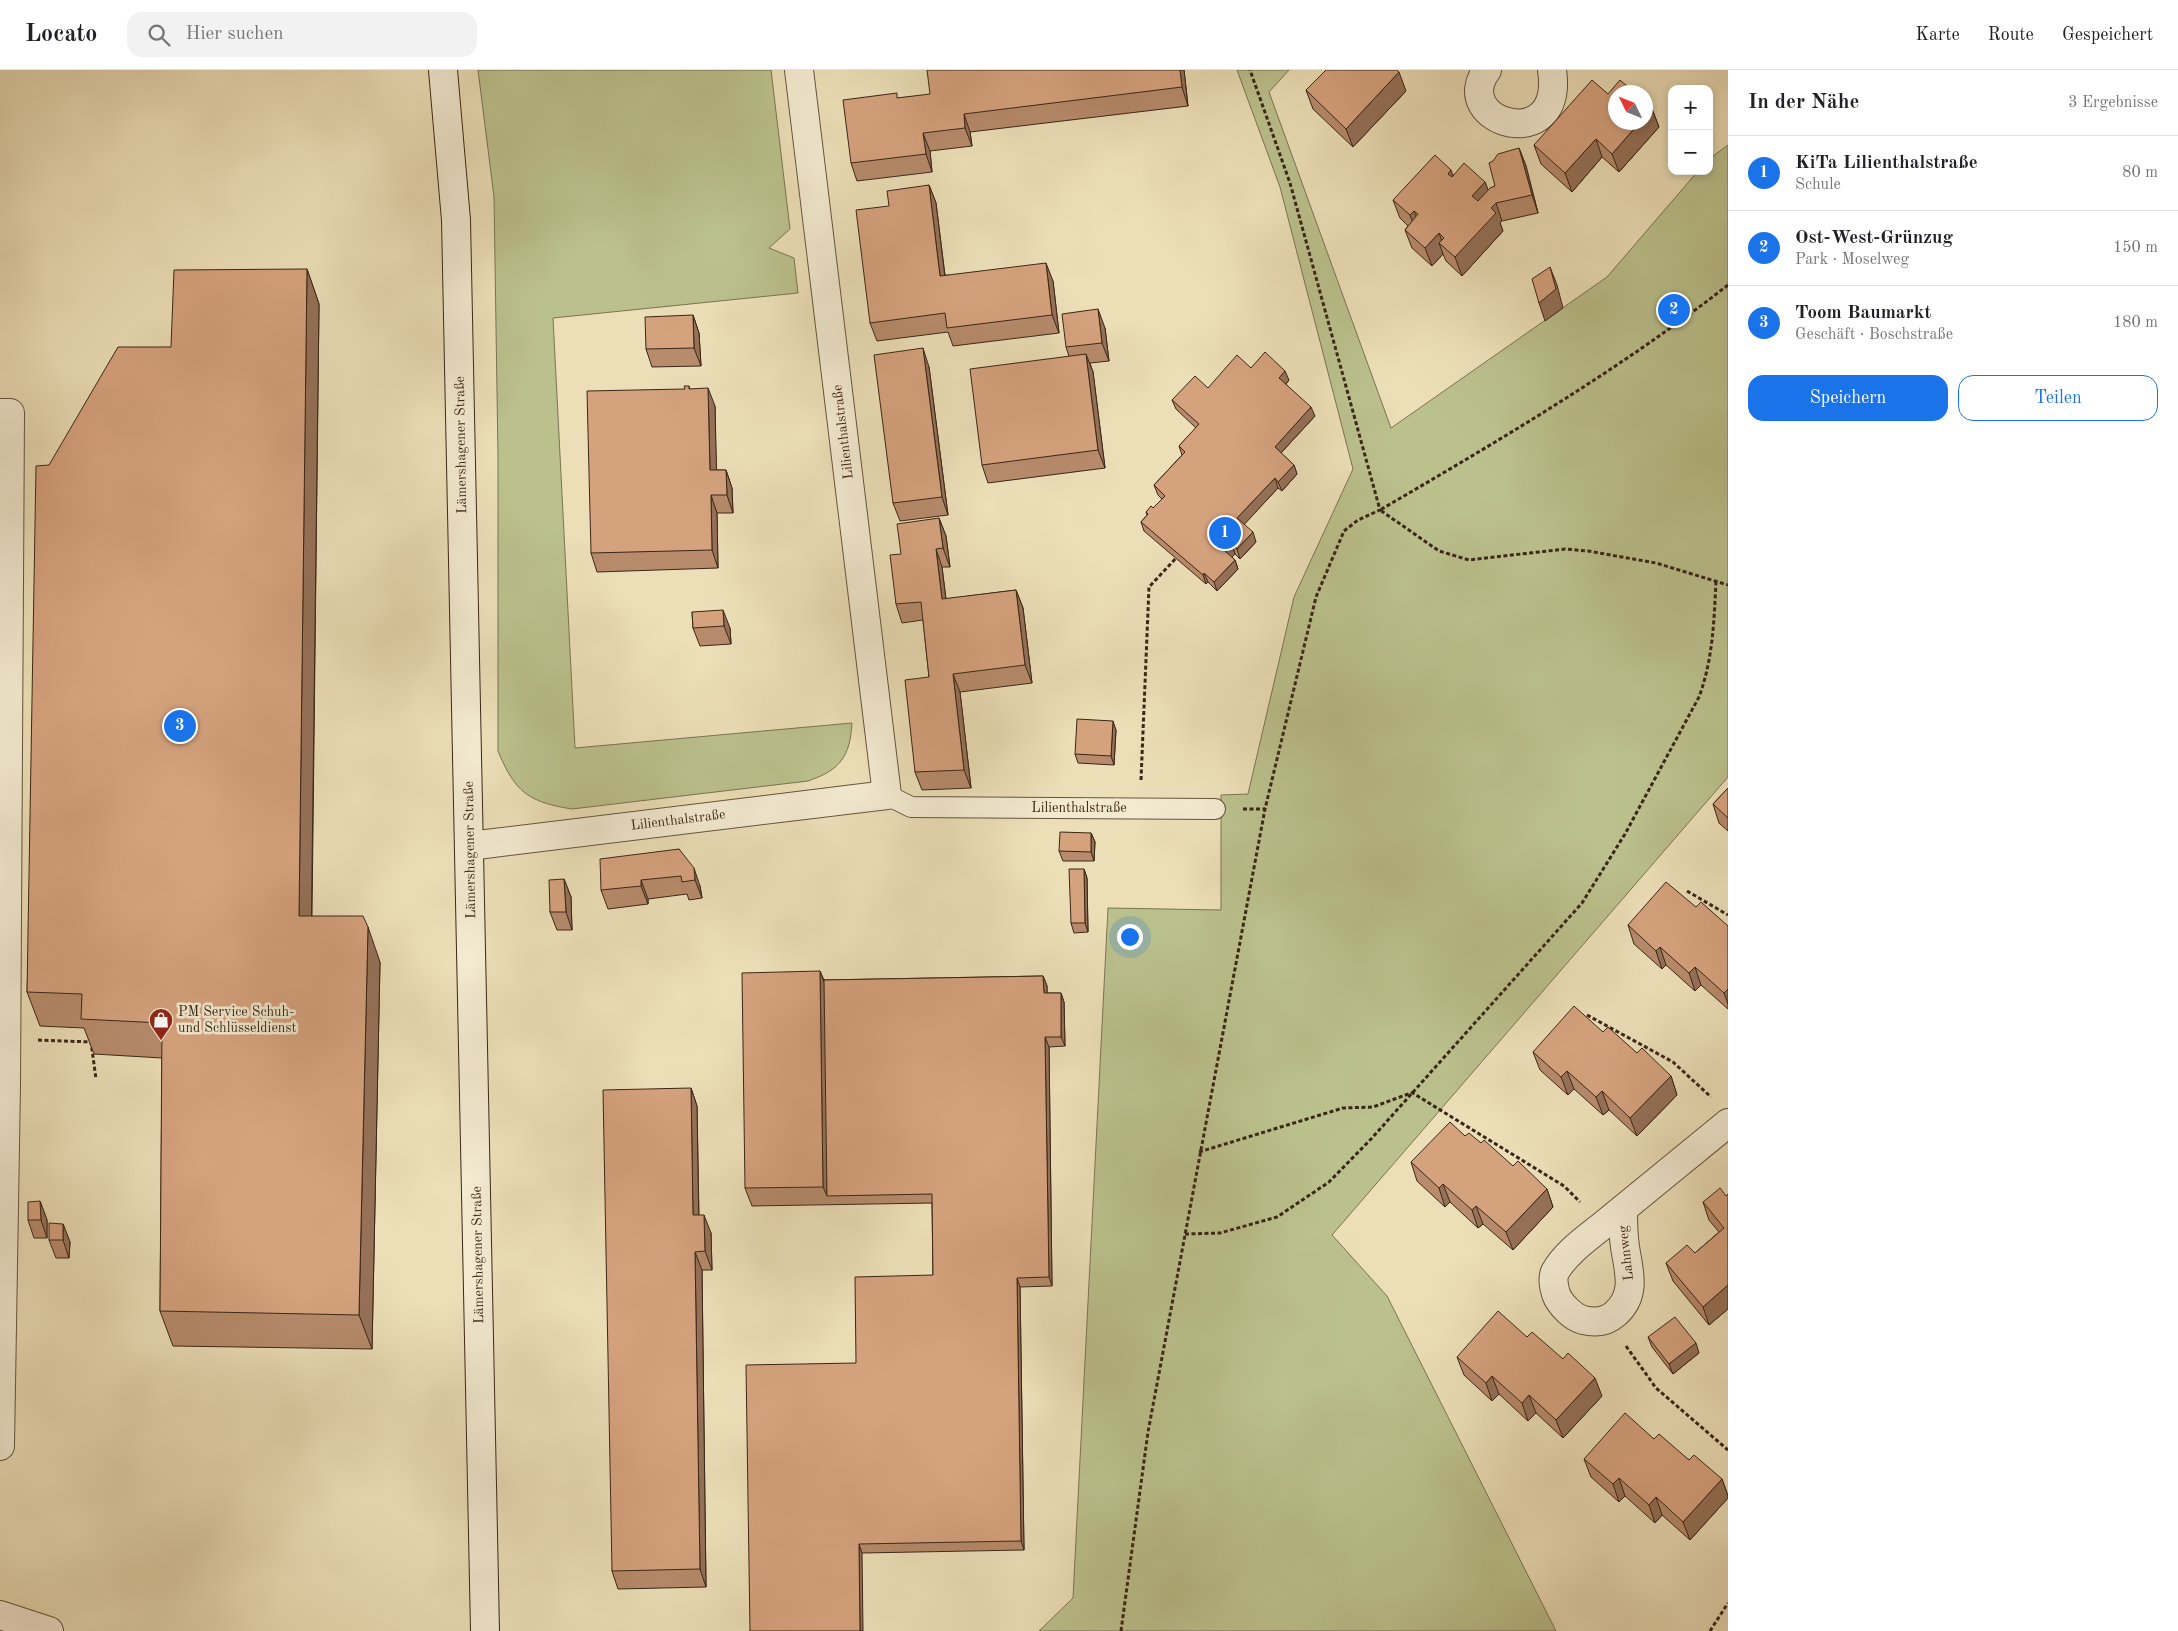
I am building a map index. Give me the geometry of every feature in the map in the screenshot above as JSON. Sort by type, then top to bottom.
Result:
[{"type":"street","name":"Lämershagener Straße","points":[[443,70],[456,220],[485,1631]]},
{"type":"street","name":"Lilienthalstraße","points":[[470,846],[887,795],[799,70]]},
{"type":"street","points":[[1487,70],[1480,80],[1479,95],[1484,108],[1498,119],[1516,125],[1536,119],[1550,105],[1554,86],[1552,70]]},
{"type":"street","points":[[0,413],[10,413],[6,1038],[0,1446]]},
{"type":"street","name":"Lahnweg","points":[[1623,1209],[1623,1230],[1630,1275],[1630,1295],[1621,1309],[1609,1319],[1598,1322],[1582,1320],[1569,1311],[1558,1298],[1554,1286],[1554,1274],[1563,1260],[1623,1209],[1722,1113]]},
{"type":"street","points":[[0,1615],[49,1631]]},
{"type":"lane","name":"Lilienthalstraße","points":[[887,795],[911,808],[1215,809]]},
{"type":"path","points":[[1250,70],[1290,183],[1380,510],[1439,552],[1469,560],[1565,549],[1620,555],[1728,585]]},
{"type":"path","points":[[1120,1630],[1148,1432],[1199,1152],[1266,809],[1316,597],[1344,531],[1358,520],[1380,510],[1508,436],[1573,394],[1728,285]]},
{"type":"path","points":[[1140,808],[1149,587],[1177,558]]},
{"type":"path","points":[[1185,1234],[1220,1232],[1277,1217],[1329,1182],[1372,1138],[1411,1092],[1582,903],[1606,867],[1664,765],[1699,697],[1708,673],[1716,581]]},
{"type":"path","points":[[1687,892],[1728,915]]},
{"type":"path","points":[[1587,1015],[1673,1062],[1704,1090],[1722,1113]]},
{"type":"path","points":[[6,1038],[91,1042],[96,1079]]},
{"type":"path","points":[[1199,1152],[1343,1108],[1373,1107],[1411,1092]]},
{"type":"path","points":[[1411,1092],[1564,1186],[1601,1227]]},
{"type":"path","points":[[1609,1319],[1617,1334],[1656,1388],[1728,1450]]},
{"type":"path","points":[[1710,1631],[1728,1603]]},
{"type":"green space","points":[[478,70],[771,70],[790,229],[769,248],[794,258],[798,293],[553,318],[575,748],[852,723],[846,753],[835,767],[819,777],[808,781],[572,809],[544,803],[525,793],[517,786],[504,765],[498,751],[498,456],[494,197]]},
{"type":"green space","points":[[1237,70],[1289,70],[1269,92],[1391,428],[1607,277],[1695,175],[1713,175],[1713,156],[1728,145],[1728,777],[1332,1235],[1387,1296],[1556,1631],[1039,1631],[1073,1598],[1108,908],[1221,910],[1221,795],[1248,794],[1294,597],[1353,469],[1280,187]]},
{"type":"building","points":[[927,70],[1180,70],[1182,87],[964,114],[965,128],[923,133],[926,154],[851,163],[843,100],[897,93],[897,98],[930,94]]},
{"type":"building","points":[[1326,70],[1397,70],[1399,72],[1346,129],[1306,90]]},
{"type":"building","points":[[1592,80],[1608,94],[1608,130],[1633,130],[1612,154],[1596,139],[1565,173],[1534,145]]},
{"type":"building","points":[[1620,80],[1626,85],[1616,85]]},
{"type":"building","points":[[1519,148],[1532,195],[1496,203],[1491,208],[1496,213],[1455,257],[1439,243],[1444,238],[1439,233],[1425,248],[1405,230],[1418,214],[1414,211],[1410,215],[1393,200],[1435,155],[1451,170],[1448,174],[1452,177],[1464,163],[1485,182],[1472,196],[1478,201],[1490,188],[1495,186],[1489,163],[1498,154]]},
{"type":"building","points":[[929,185],[940,276],[1046,263],[1052,315],[947,328],[945,313],[870,323],[856,210],[889,206],[887,191]]},
{"type":"building","points":[[1550,267],[1556,289],[1539,303],[1532,279]]},
{"type":"building","points":[[307,269],[299,916],[363,916],[368,927],[359,1315],[160,1311],[162,1023],[81,1019],[82,994],[27,992],[36,466],[49,465],[118,347],[171,347],[174,270]]},
{"type":"building","points":[[1098,309],[1102,343],[1066,347],[1062,314]]},
{"type":"building","points":[[693,315],[694,348],[646,349],[645,317]]},
{"type":"building","points":[[923,348],[942,497],[893,503],[874,355]]},
{"type":"building","points":[[1265,352],[1285,371],[1279,378],[1311,407],[1275,447],[1294,465],[1278,482],[1275,478],[1237,518],[1253,532],[1237,549],[1232,544],[1225,551],[1235,560],[1214,582],[1204,573],[1203,575],[1141,522],[1148,514],[1146,512],[1151,506],[1153,508],[1165,496],[1154,485],[1185,452],[1179,446],[1199,424],[1172,400],[1195,376],[1208,388],[1237,355],[1251,368]]},
{"type":"building","points":[[1086,354],[1098,450],[982,465],[970,369]]},
{"type":"building","points":[[684,386],[689,386],[689,389],[708,388],[710,470],[726,470],[727,495],[711,495],[712,550],[591,553],[587,391],[685,389]]},
{"type":"building","points":[[939,518],[943,548],[936,549],[942,599],[1016,590],[1025,665],[953,674],[964,770],[915,772],[905,680],[929,677],[921,602],[896,604],[890,555],[901,554],[897,524]]},
{"type":"building","points":[[723,610],[724,626],[693,628],[692,612]]},
{"type":"building","points":[[1077,719],[1113,721],[1111,756],[1075,754]]},
{"type":"building","points":[[1728,788],[1728,818],[1713,804]]},
{"type":"building","points":[[1060,832],[1091,833],[1091,852],[1059,851]]},
{"type":"building","points":[[679,849],[694,868],[695,880],[682,882],[681,876],[641,880],[641,886],[601,890],[600,859]]},
{"type":"building","points":[[1069,869],[1084,869],[1085,923],[1071,923]]},
{"type":"building","points":[[564,879],[566,912],[550,912],[549,880]]},
{"type":"building","points":[[1666,882],[1696,907],[1701,902],[1728,926],[1728,989],[1724,993],[1695,967],[1689,973],[1660,947],[1656,951],[1628,925]]},
{"type":"building","points":[[820,971],[823,1187],[745,1188],[742,973]]},
{"type":"building","points":[[1043,976],[1044,993],[1061,993],[1061,1037],[1045,1037],[1049,1277],[1017,1278],[1021,1541],[859,1544],[860,1631],[750,1631],[746,1365],[856,1363],[855,1277],[933,1275],[932,1194],[827,1196],[824,980]]},
{"type":"building","points":[[1574,1006],[1603,1032],[1608,1027],[1637,1053],[1642,1048],[1671,1076],[1630,1118],[1602,1091],[1596,1097],[1567,1071],[1561,1077],[1533,1052]]},
{"type":"building","points":[[691,1088],[693,1215],[704,1215],[705,1251],[695,1252],[700,1569],[612,1571],[603,1090]]},
{"type":"building","points":[[1450,1122],[1465,1136],[1469,1133],[1481,1143],[1484,1140],[1513,1166],[1518,1161],[1547,1189],[1506,1232],[1476,1206],[1472,1210],[1443,1184],[1439,1188],[1411,1162]]},
{"type":"building","points":[[1720,1188],[1726,1196],[1728,1194],[1728,1285],[1703,1307],[1666,1263],[1687,1245],[1695,1253],[1724,1228],[1703,1202]]},
{"type":"building","points":[[40,1201],[41,1220],[28,1220],[28,1202]]},
{"type":"building","points":[[49,1223],[63,1224],[63,1240],[49,1240]]},
{"type":"building","points":[[1498,1311],[1527,1337],[1532,1332],[1563,1359],[1568,1353],[1595,1378],[1556,1420],[1529,1395],[1522,1403],[1492,1376],[1486,1383],[1457,1357]]},
{"type":"building","points":[[1675,1317],[1696,1343],[1669,1364],[1648,1337]]},
{"type":"building","points":[[1625,1413],[1654,1439],[1659,1434],[1689,1460],[1694,1455],[1722,1479],[1683,1522],[1656,1497],[1649,1505],[1619,1478],[1613,1484],[1584,1459]]},
{"type":"place","name":"Ost-West-Grünzug","points":[[1674,310]]},
{"type":"place","name":"KiTa Lilienthalstraße","points":[[1225,533]]},
{"type":"place","name":"Toom Baumarkt","points":[[180,726]]},
{"type":"place","name":"PM Service Schuh- und Schlüsseldienst","points":[[161,1041]]}]
